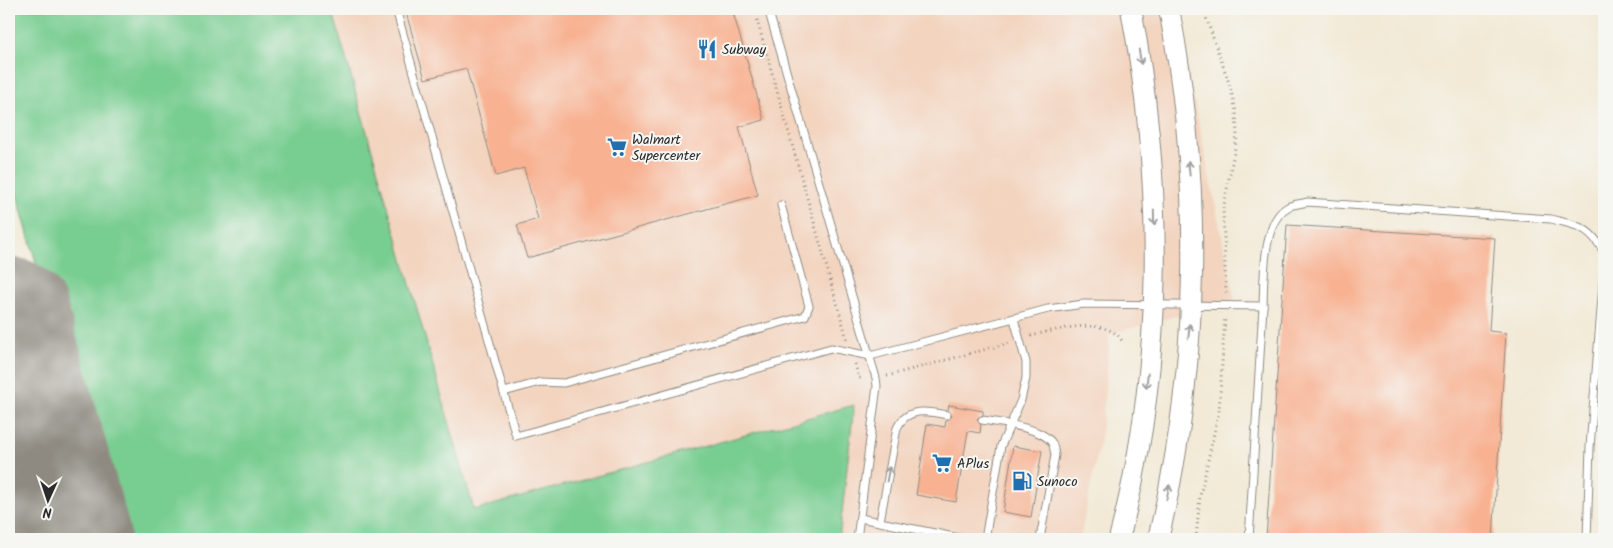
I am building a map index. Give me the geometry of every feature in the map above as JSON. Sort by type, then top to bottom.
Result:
[{"type":"street","points":[[1119,539],[1133,480],[1141,429],[1154,305],[1154,199],[1150,145],[1145,92],[1131,9]]},
{"type":"street","points":[[1158,539],[1178,438],[1192,305],[1190,170],[1180,80],[1169,9]]},
{"type":"lane","points":[[396,9],[516,436],[830,348],[870,356],[1048,310],[1084,304],[1226,304],[1263,306]]},
{"type":"lane","points":[[768,9],[876,378],[877,386],[857,539]]},
{"type":"lane","points":[[1249,539],[1266,253],[1276,217],[1288,207],[1307,202],[1551,219],[1584,228],[1596,238],[1604,252]]},
{"type":"lane","points":[[504,392],[540,382],[564,383],[805,316],[809,306],[781,205]]},
{"type":"lane","points":[[1587,539],[1590,447],[1604,272]]},
{"type":"lane","points":[[985,539],[1001,446],[1021,400],[1026,378],[1026,362],[1014,319]]},
{"type":"lane","points":[[880,522],[897,428],[900,422],[914,412],[925,411],[947,415]]},
{"type":"lane","points":[[982,420],[1011,425],[1042,434],[1053,444],[1055,455],[1040,539]]},
{"type":"lane","points":[[860,518],[964,539]]},
{"type":"path","points":[[1196,539],[1200,496],[1219,410],[1227,275],[1224,210],[1237,136],[1236,111],[1229,83],[1203,9]]},
{"type":"path","points":[[756,18],[859,378],[894,375],[1020,339],[1076,327],[1112,330],[1120,336],[1123,343]]},
{"type":"shaded area","points":[[332,9],[1175,9],[1235,300],[1110,334],[1101,436],[1080,539],[839,539],[853,405],[474,510]]},
{"type":"green space","points":[[9,9],[332,9],[474,510],[854,405],[839,539],[114,539],[9,167]]},
{"type":"green space","points":[[9,457],[32,539],[9,539]]},
{"type":"building","name":"Walmart Supercenter","points":[[405,9],[732,9],[764,120],[739,127],[758,195],[527,258],[517,225],[538,219],[524,168],[496,176],[466,68],[425,79]]},
{"type":"building","points":[[1287,225],[1495,238],[1489,331],[1506,333],[1493,539],[1266,539]]},
{"type":"building","name":"APlus","points":[[949,405],[983,411],[983,415],[977,419],[981,425],[980,433],[968,431],[956,502],[916,495],[927,424],[945,427],[946,420],[952,416],[948,410]]},
{"type":"building","name":"Sunoco","points":[[1013,446],[1042,451],[1031,517],[1003,512]]},
{"type":"runway","points":[[9,317],[71,539]]},
{"type":"place","name":"Subway","points":[[707,49]]},
{"type":"place","name":"Walmart Supercenter","points":[[617,147]]},
{"type":"place","name":"APlus","points":[[942,463]]},
{"type":"place","name":"Sunoco","points":[[1022,481]]}]
